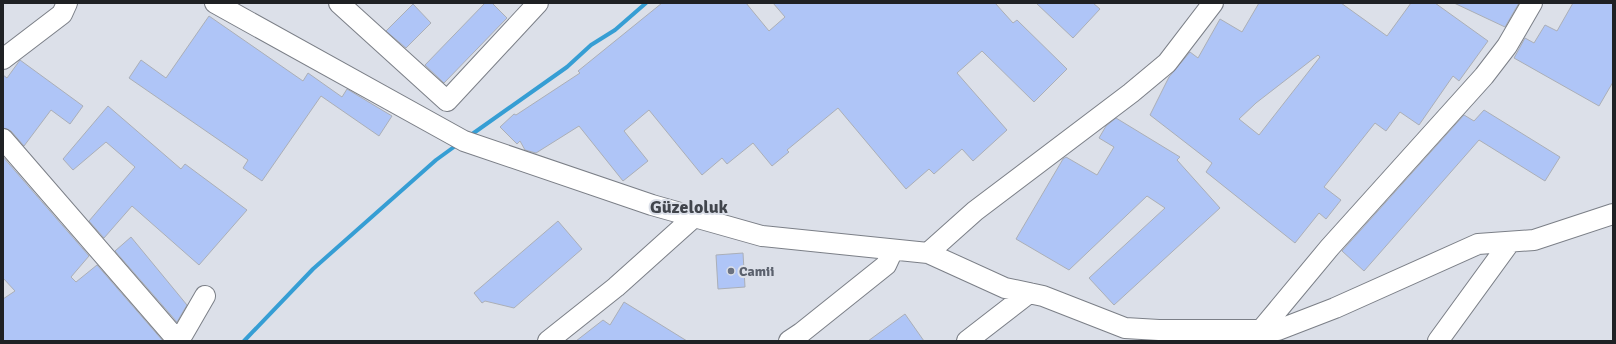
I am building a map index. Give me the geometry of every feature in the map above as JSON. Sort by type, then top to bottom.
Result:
[{"type":"street","points":[[3,59],[62,14],[67,3]]},
{"type":"street","points":[[215,3],[239,8],[460,138],[652,205],[762,236],[928,253],[1005,288],[1043,296],[1125,328],[1267,333],[1335,308],[1478,244],[1534,240],[1613,214]]},
{"type":"street","points":[[339,3],[447,101],[538,3]]},
{"type":"street","points":[[928,253],[975,211],[1131,93],[1167,63],[1213,3]]},
{"type":"street","points":[[1267,333],[1330,247],[1484,76],[1507,46],[1532,3]]},
{"type":"street","points":[[3,138],[172,334],[184,334],[205,296]]},
{"type":"street","points":[[548,341],[616,286],[694,217]]},
{"type":"street","points":[[1438,341],[1510,242]]},
{"type":"street","points":[[789,341],[801,334],[886,265],[893,250]]},
{"type":"street","points":[[967,341],[1030,293]]},
{"type":"building","points":[[485,3],[492,3],[507,18],[444,83],[425,65]]},
{"type":"building","points":[[662,3],[746,3],[769,31],[785,17],[773,3],[995,3],[1013,23],[1017,20],[1067,69],[1034,102],[982,51],[957,73],[1007,130],[973,161],[962,149],[934,174],[929,169],[906,189],[838,108],[787,150],[789,152],[772,166],[753,143],[727,164],[722,158],[702,175],[649,110],[624,131],[648,161],[623,181],[579,126],[536,153],[525,150],[520,141],[517,144],[500,127],[514,114],[516,115],[580,73],[578,71]]},
{"type":"building","points":[[1036,3],[1093,3],[1100,9],[1073,38]]},
{"type":"building","points":[[1259,3],[1341,3],[1387,36],[1411,3],[1435,3],[1488,41],[1459,81],[1453,76],[1419,125],[1400,112],[1386,131],[1375,123],[1324,187],[1341,200],[1326,219],[1319,213],[1295,243],[1206,172],[1212,163],[1150,115],[1169,77],[1190,52],[1198,58],[1220,19],[1242,32]],"holes":[[[1318,55],[1320,57],[1259,135],[1239,119],[1256,103]]]},
{"type":"building","points":[[1454,3],[1519,3],[1505,27]]},
{"type":"building","points":[[1573,3],[1613,3],[1613,82],[1599,106],[1514,58],[1525,38],[1534,43],[1545,25],[1557,31]]},
{"type":"building","points":[[413,4],[431,23],[406,48],[386,31]]},
{"type":"building","points":[[209,16],[303,81],[308,73],[342,97],[347,89],[392,116],[379,136],[321,96],[262,181],[243,168],[248,160],[129,78],[141,60],[166,78]]},
{"type":"building","points":[[20,60],[83,106],[70,124],[51,110],[24,146],[11,131],[3,128],[3,75],[7,78]]},
{"type":"building","points":[[108,106],[181,169],[185,164],[247,210],[199,265],[132,206],[104,238],[89,221],[135,167],[106,142],[73,170],[63,159]]},
{"type":"building","points":[[1484,110],[1560,157],[1545,181],[1479,140],[1364,271],[1342,251],[1464,115],[1474,121]]},
{"type":"building","points":[[1116,118],[1180,157],[1177,160],[1220,208],[1114,305],[1089,278],[1165,208],[1147,196],[1069,270],[1016,239],[1063,159],[1066,157],[1097,175],[1114,147],[1099,138],[1106,126]]},
{"type":"building","points":[[3,157],[89,256],[71,277],[76,282],[97,265],[163,341],[3,341],[3,299],[15,291],[3,278]]},
{"type":"building","points":[[558,221],[582,249],[514,308],[485,301],[482,303],[474,293]]},
{"type":"building","points":[[131,237],[187,305],[177,322],[115,251]]},
{"type":"building","name":"Camii","points":[[743,253],[745,287],[718,289],[716,255]]},
{"type":"building","points":[[624,302],[687,341],[576,341],[603,320],[610,325]]},
{"type":"building","points":[[905,314],[924,341],[868,341]]},
{"type":"waterway","points":[[468,137],[567,67],[591,45],[615,30],[646,3]]},
{"type":"waterway","points":[[244,341],[313,269],[436,160],[458,144]]},
{"type":"place","name":"Camii","points":[[731,271]]},
{"type":"district","name":"Güzeloluk","points":[[689,207]]}]
